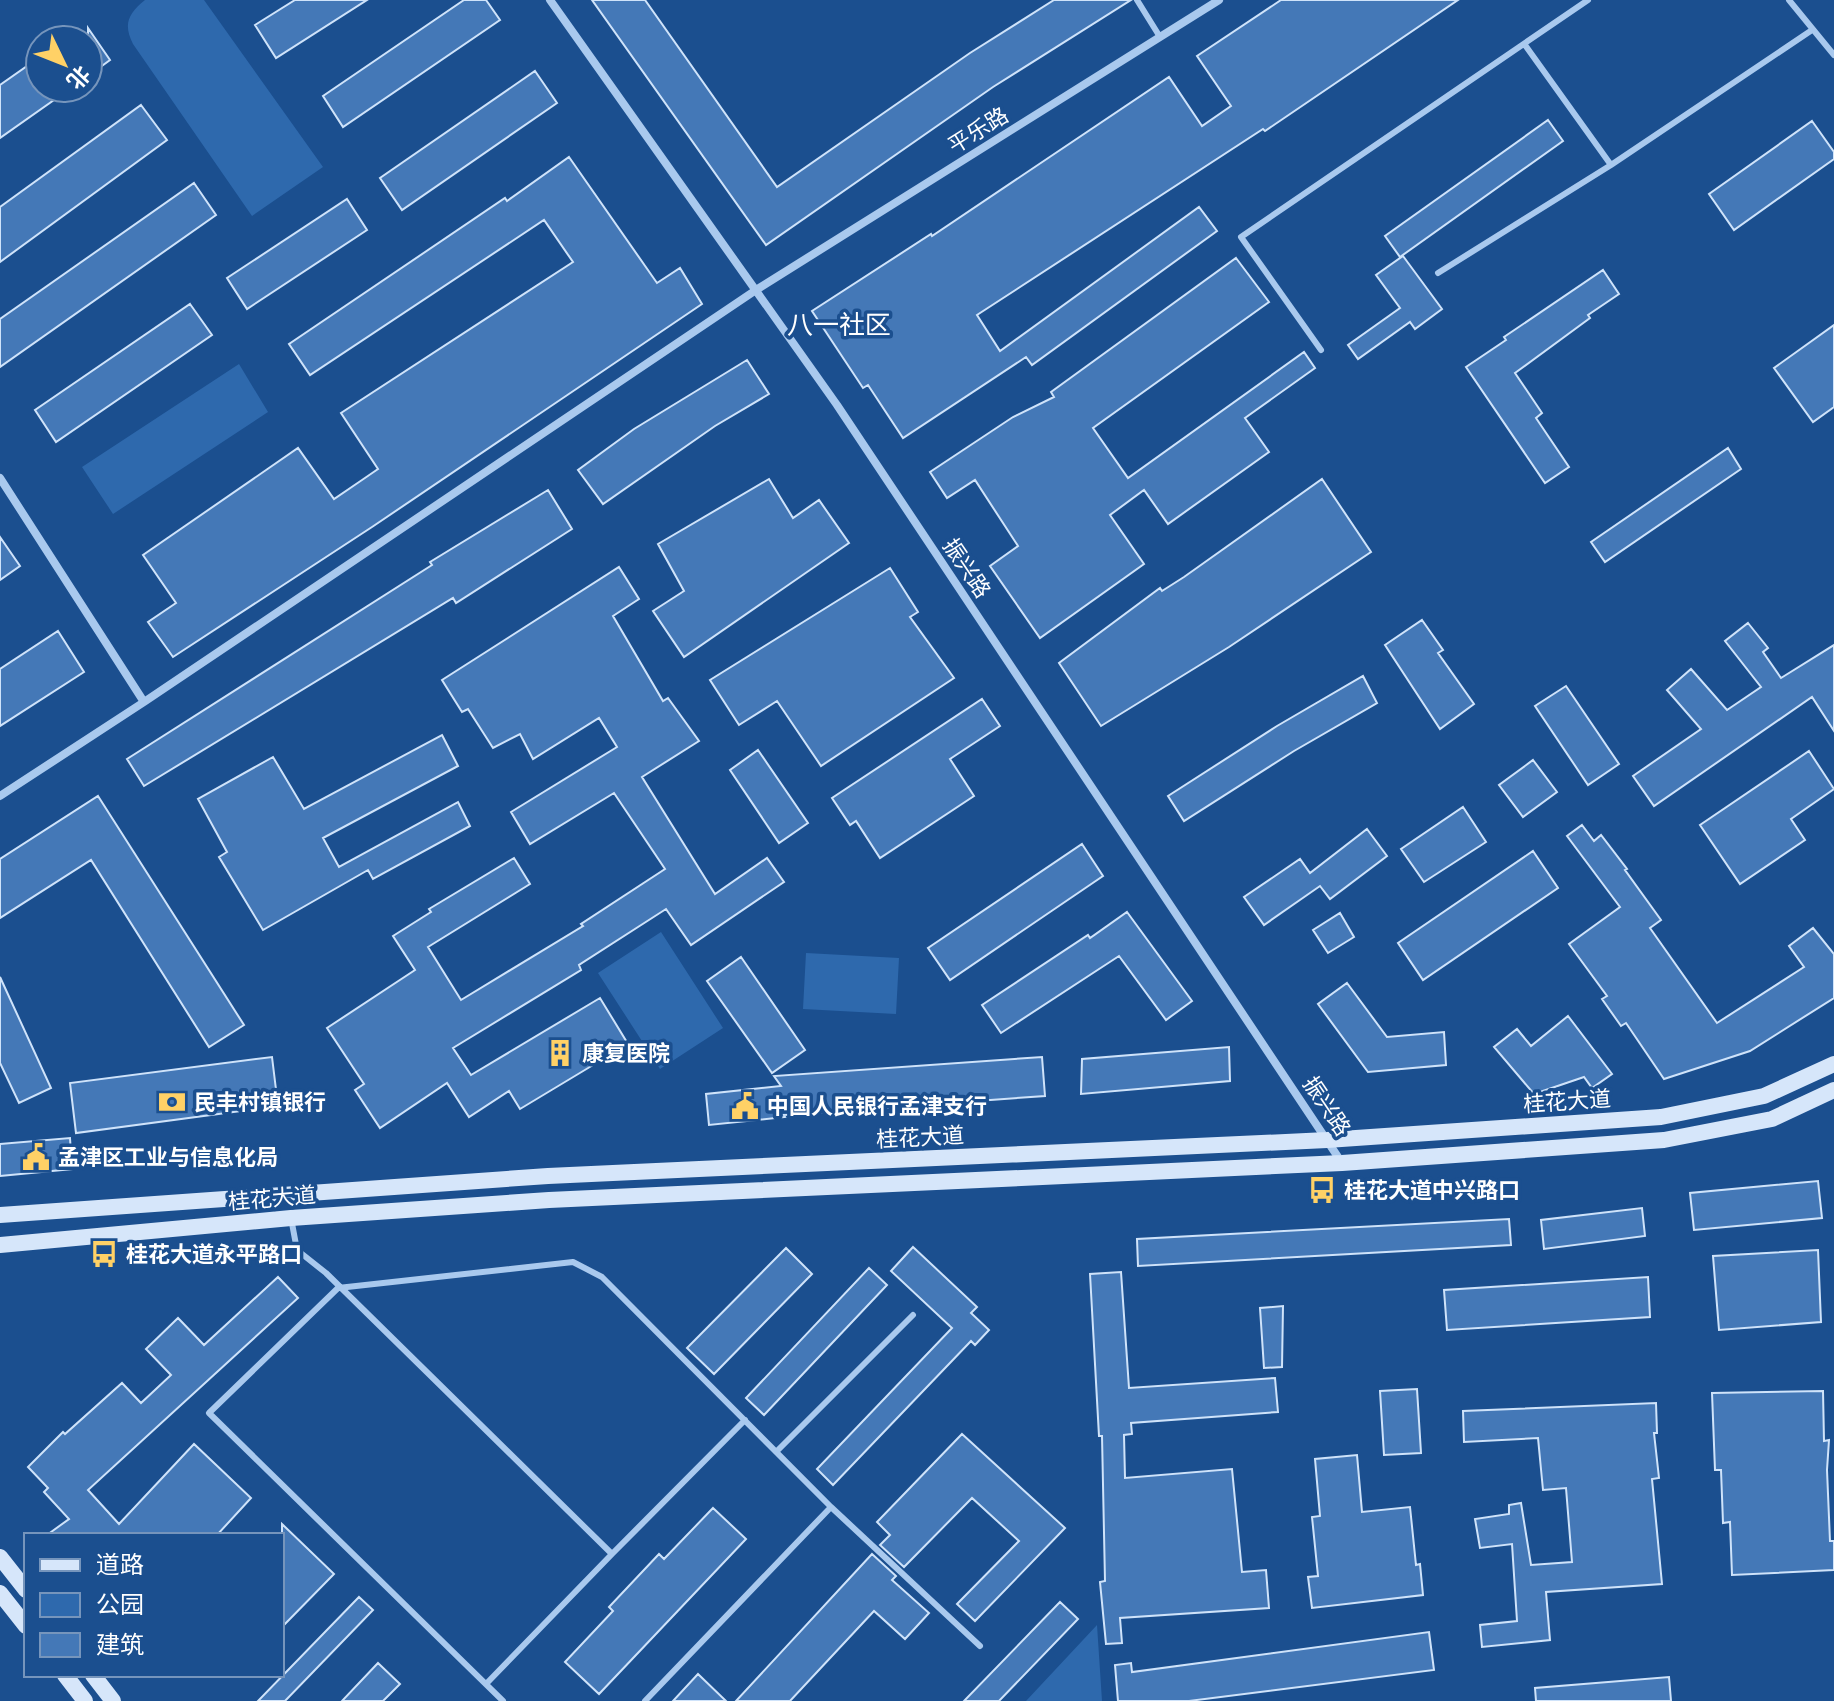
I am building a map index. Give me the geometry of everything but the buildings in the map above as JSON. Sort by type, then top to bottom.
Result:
[{"type":"main road","name":"桂花大道","points":[[0,1215],[548,1176],[1327,1140],[1661,1117],[1764,1096],[1834,1064]]},
{"type":"main road","name":"桂花大道","points":[[0,1245],[291,1218],[549,1200],[1342,1163],[1664,1140],[1772,1119],[1834,1090]]},
{"type":"main road","points":[[0,1557],[24,1587]]},
{"type":"main road","points":[[0,1593],[24,1623]]},
{"type":"main road","points":[[67,1677],[85,1701]]},
{"type":"main road","points":[[95,1677],[113,1701]]},
{"type":"street","name":"振兴路","points":[[550,0],[845,418],[1342,1163]]},
{"type":"street","name":"平乐路","points":[[0,796],[756,290],[1219,0]]},
{"type":"street","points":[[0,478],[144,702]]},
{"type":"lane","points":[[1137,0],[1160,37]]},
{"type":"lane","points":[[1321,350],[1241,237],[1588,0]]},
{"type":"lane","points":[[1789,0],[1834,55]]},
{"type":"lane","points":[[1438,273],[1611,165],[1812,30]]},
{"type":"lane","points":[[1525,45],[1611,165]]},
{"type":"lane","points":[[291,1218],[297,1250],[326,1273],[612,1554]]},
{"type":"lane","points":[[503,1701],[209,1413],[338,1288],[573,1262],[602,1277],[831,1507],[980,1646]]},
{"type":"lane","points":[[776,1452],[913,1315]]},
{"type":"lane","points":[[486,1684],[745,1420]]},
{"type":"lane","points":[[645,1701],[831,1507]]},
{"type":"green space","points":[[145,0],[204,0],[323,167],[252,216],[133,44],[128,31],[129,20]]},
{"type":"green space","points":[[239,364],[268,412],[113,514],[82,467]]},
{"type":"green space","points":[[661,932],[723,1028],[660,1069],[598,973]]},
{"type":"green space","points":[[806,953],[899,958],[896,1014],[803,1009]]},
{"type":"green space","points":[[1097,1625],[1102,1701],[1026,1701]]},
{"type":"place","name":"康复医院","points":[[560,1053]]},
{"type":"place","name":"民丰村镇银行","points":[[172,1102]]},
{"type":"place","name":"中国人民银行孟津支行","points":[[745,1106]]},
{"type":"place","name":"孟津区工业与信息化局","points":[[36,1157]]},
{"type":"place","name":"桂花大道中兴路口","points":[[1322,1190]]},
{"type":"place","name":"桂花大道永平路口","points":[[104,1254]]},
{"type":"district","name":"八一社区","points":[[839,325]]}]
